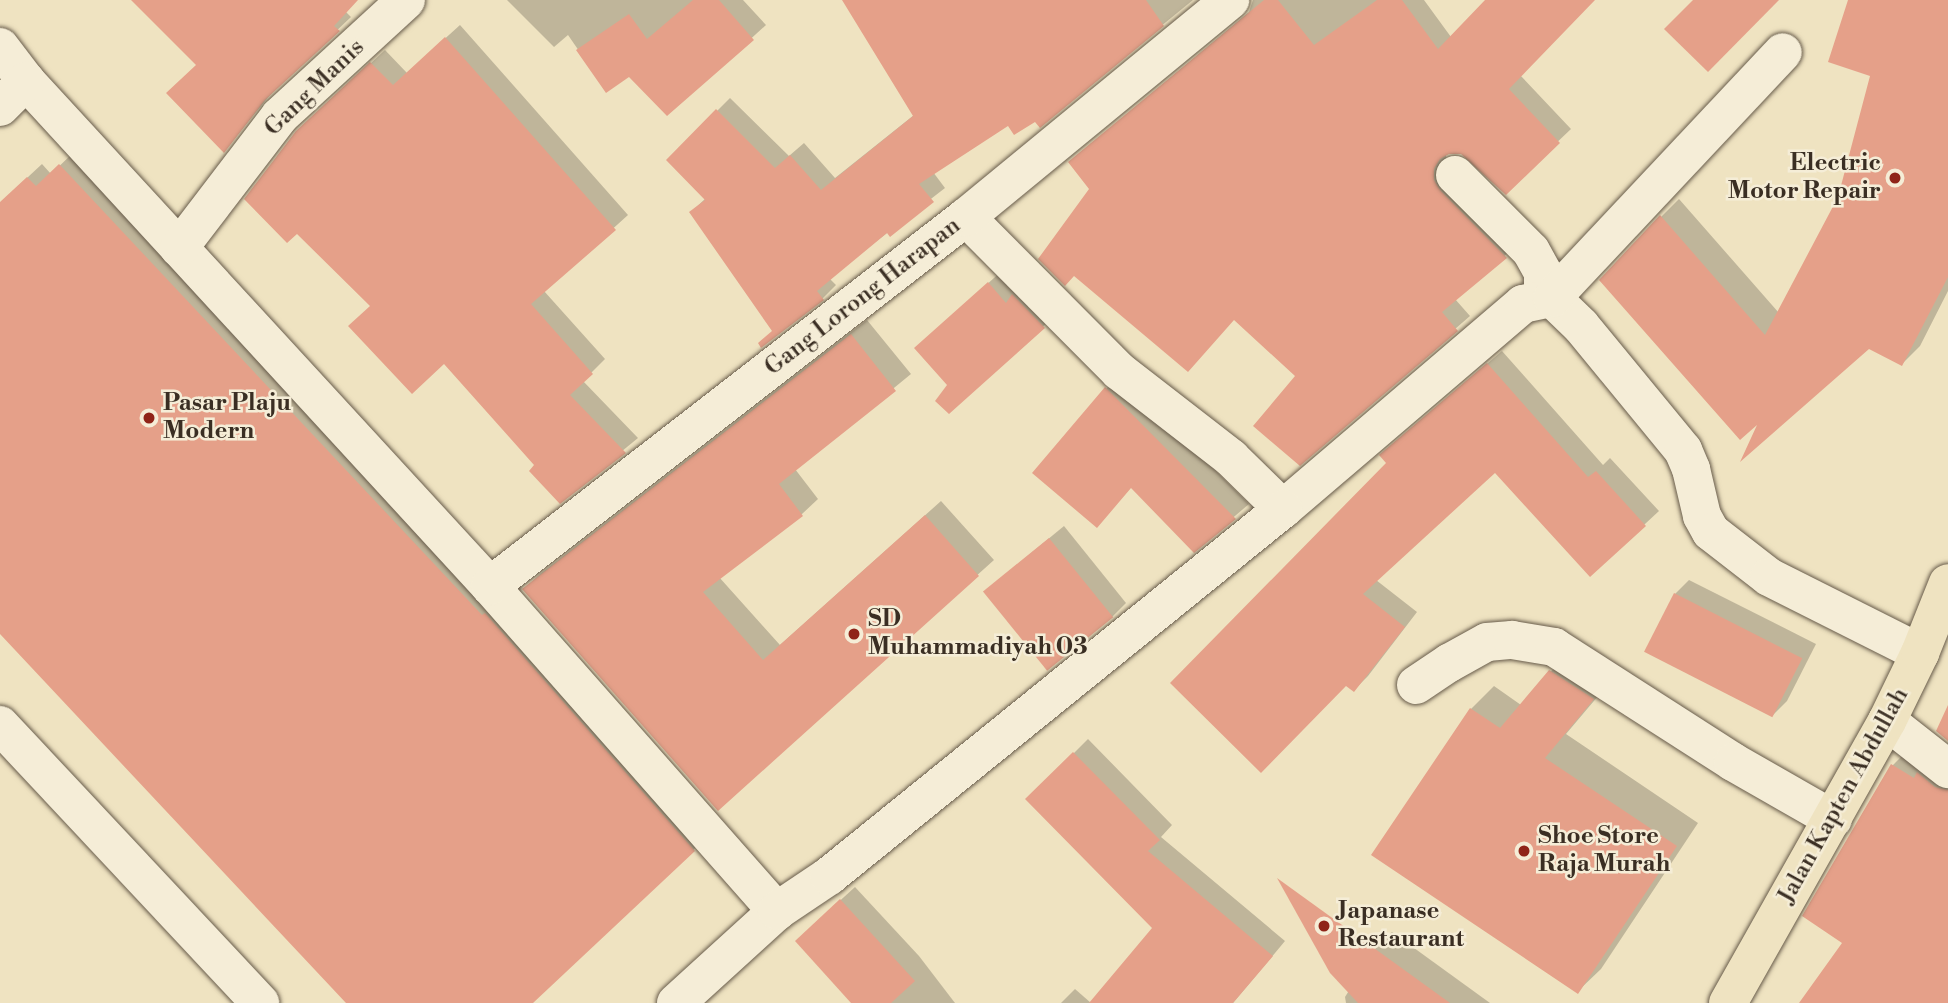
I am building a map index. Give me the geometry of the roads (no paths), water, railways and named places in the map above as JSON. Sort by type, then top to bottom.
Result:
[{"type":"main road","name":"Jalan Kapten Abdullah","points":[[1728,1003],[1887,721],[1920,653],[1948,583]]},
{"type":"street","name":"Gang Manis","points":[[179,248],[280,116],[407,0]]},
{"type":"street","name":"Gang Lorong Harapan","points":[[490,586],[966,217],[1230,0]]},
{"type":"street","points":[[0,47],[13,94],[179,248],[490,586],[777,911]]},
{"type":"street","points":[[676,1003],[777,911],[829,876],[1283,509],[1515,310],[1530,301],[1548,298],[1783,52]]},
{"type":"street","points":[[1455,175],[1531,251],[1543,273],[1548,298],[1581,326],[1683,450],[1691,469],[1702,516],[1711,532],[1742,559],[1769,577],[1920,653]]},
{"type":"street","points":[[966,217],[1119,371],[1231,458],[1283,509]]},
{"type":"street","points":[[1416,685],[1487,642],[1512,640],[1554,647],[1733,762],[1833,820]]},
{"type":"street","points":[[1887,721],[1948,769]]},
{"type":"street","points":[[0,725],[260,1003]]},
{"type":"place","name":"Electric Motor Repair","points":[[1895,178]]},
{"type":"place","name":"Pasar Plaju Modern","points":[[149,418]]},
{"type":"place","name":"SD Muhammadiyah 03","points":[[854,634]]},
{"type":"place","name":"Shoe Store Raja Murah","points":[[1524,851]]},
{"type":"place","name":"Japanase Restaurant","points":[[1324,926]]}]
